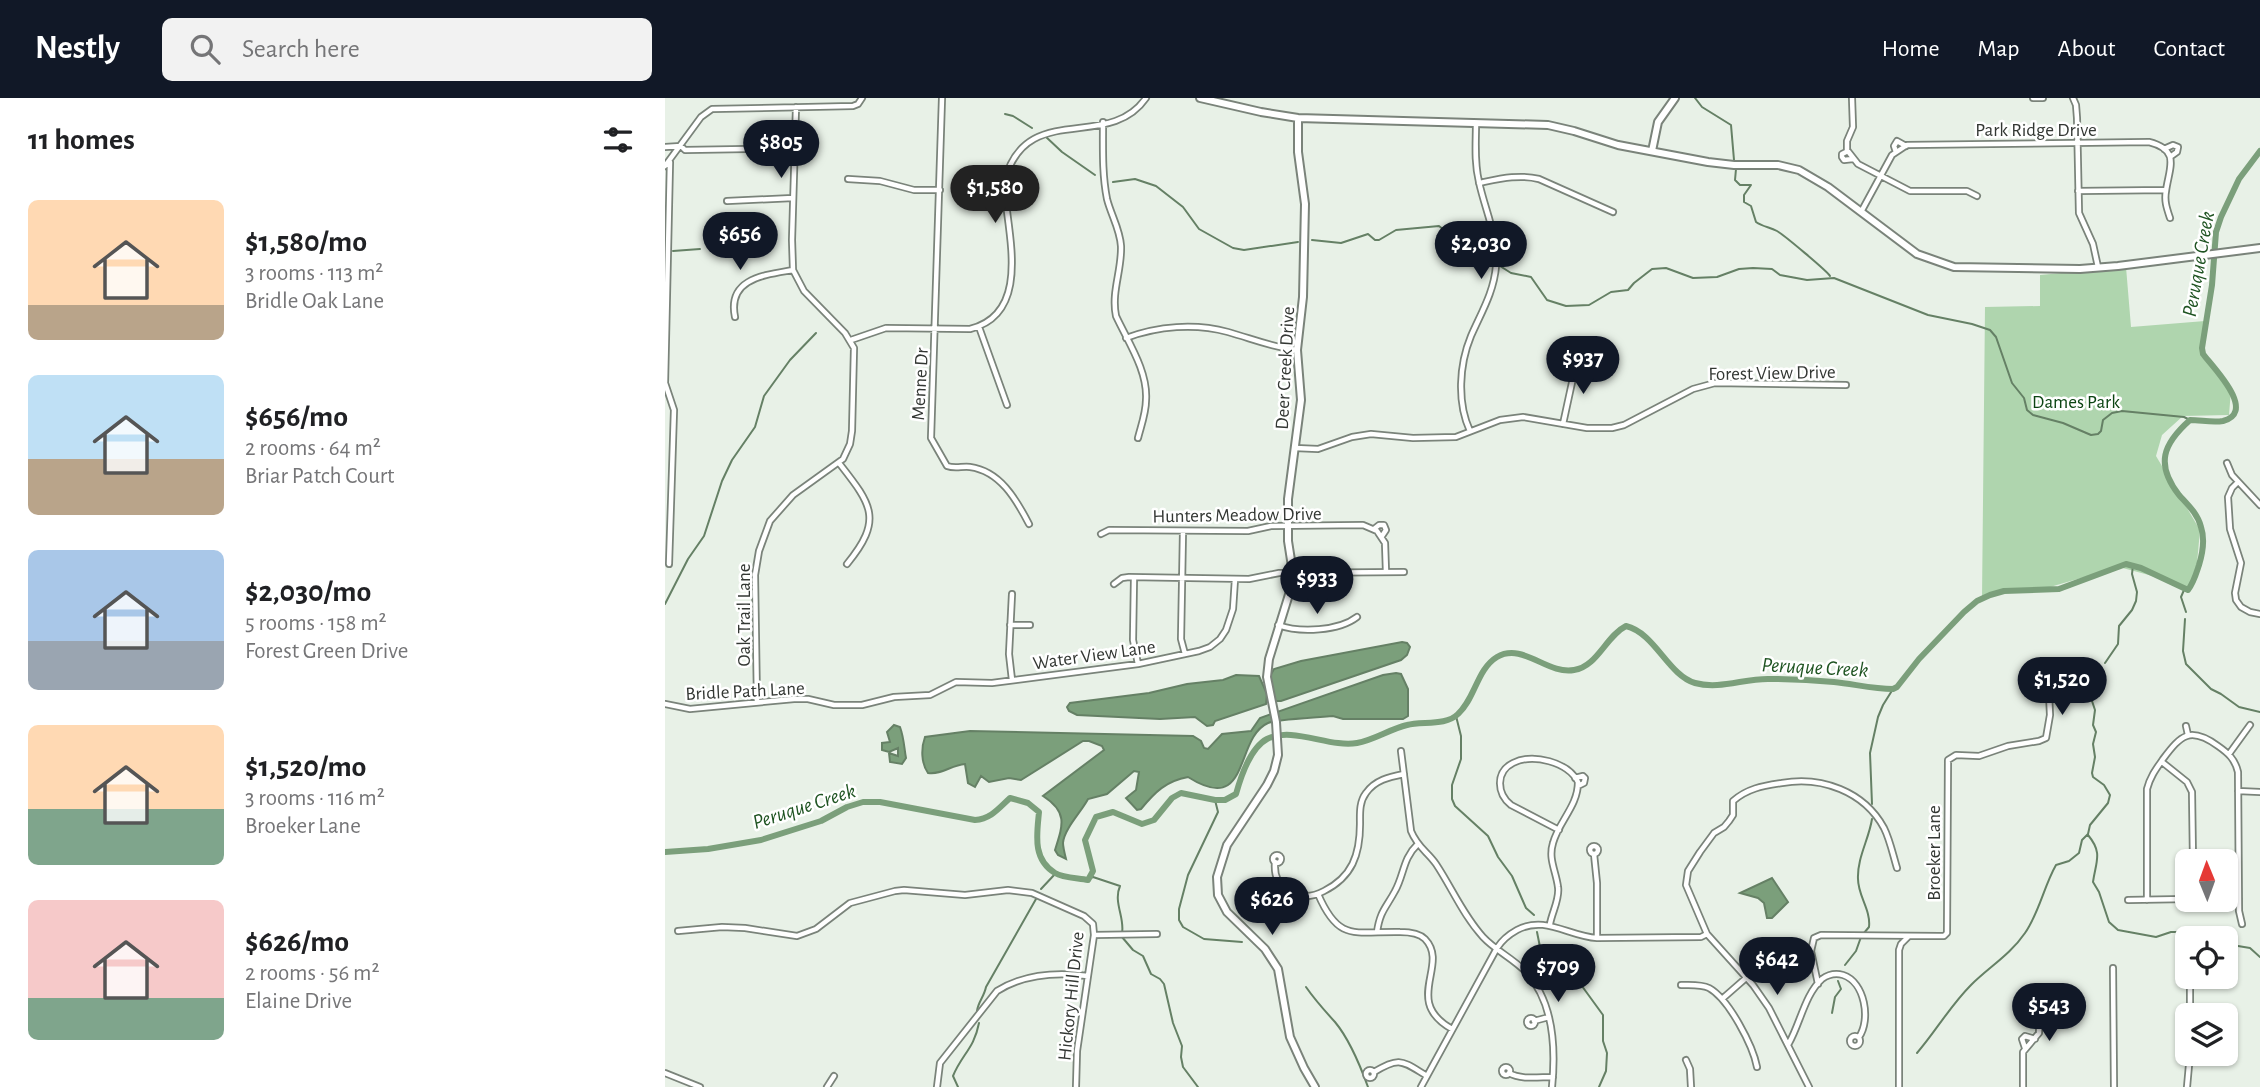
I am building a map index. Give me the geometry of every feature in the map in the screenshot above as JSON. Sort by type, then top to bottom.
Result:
[{"type":"main road","points":[[1200,98],[1299,118],[1548,125],[1618,145],[1720,164],[1788,167],[1817,180],[1917,254],[1941,264],[1978,268],[2098,267],[2260,248]]},
{"type":"main road","points":[[1652,151],[1658,122],[1675,98]]},
{"type":"main road","name":"Deer Creek Drive","points":[[1299,118],[1298,152],[1305,204],[1303,297],[1297,350],[1301,394],[1288,499],[1293,573],[1291,588],[1269,659],[1267,677],[1279,747],[1274,771],[1259,799],[1237,827],[1221,858],[1217,877],[1221,904],[1234,922],[1265,949],[1275,962],[1281,975],[1290,1037],[1315,1087]]},
{"type":"street","points":[[767,98],[767,107]]},
{"type":"street","points":[[669,564],[674,410],[665,383],[667,164],[701,117],[712,109],[853,106],[862,98]]},
{"type":"street","name":"Menne Dr","points":[[942,98],[932,443],[947,466],[968,467],[995,476],[1021,508],[1029,524]]},
{"type":"street","points":[[851,340],[886,328],[979,327],[1006,301],[1012,282],[1004,183],[1012,158],[1024,142],[1039,131],[1057,125],[1114,121],[1132,113],[1146,98]]},
{"type":"street","points":[[1852,98],[1853,127],[1847,141],[1848,151],[1853,159],[1916,192],[1967,191],[1977,196]]},
{"type":"street","points":[[2032,98],[2043,98]]},
{"type":"street","points":[[2073,98],[2076,105],[2080,219],[2094,244],[2098,267]]},
{"type":"street","points":[[796,107],[793,270],[804,291],[832,317],[851,340],[855,358],[852,431],[846,454],[839,463],[866,500],[870,516],[868,535],[847,564]]},
{"type":"street","points":[[1103,122],[1106,190],[1120,236],[1121,250],[1115,287],[1115,309],[1146,389],[1147,401],[1138,438]]},
{"type":"street","points":[[1470,431],[1462,405],[1462,373],[1465,354],[1492,287],[1496,265],[1493,232],[1476,168],[1476,122]]},
{"type":"street","name":"Park Ridge Drive","points":[[1861,212],[1888,162],[1896,152],[1906,146],[2149,142],[2164,149]]},
{"type":"street","points":[[2170,156],[2178,147],[2173,145],[2164,149],[2170,156],[2172,167],[2165,205],[2170,218]]},
{"type":"street","points":[[665,147],[681,146],[685,150],[747,149]]},
{"type":"street","points":[[1479,183],[1530,176],[1613,212]]},
{"type":"street","points":[[848,179],[880,181],[912,189],[940,190]]},
{"type":"street","points":[[2078,191],[2166,190]]},
{"type":"street","points":[[727,201],[793,198]]},
{"type":"street","points":[[735,317],[734,299],[743,286],[759,276],[793,270]]},
{"type":"street","points":[[979,327],[1007,405]]},
{"type":"street","points":[[1126,338],[1158,328],[1200,328],[1225,331],[1266,345],[1297,350]]},
{"type":"street","points":[[1563,424],[1576,364]]},
{"type":"street","name":"Forest View Drive","points":[[1295,448],[1318,449],[1371,434],[1456,437],[1500,421],[1523,417],[1587,428],[1612,428],[1624,425],[1693,389],[1715,383],[1846,385]]},
{"type":"street","name":"Oak Trail Lane","points":[[757,702],[757,556],[770,522],[793,495],[839,463]]},
{"type":"street","points":[[2227,463],[2232,475],[2260,506]]},
{"type":"street","points":[[2238,482],[2229,492],[2227,502],[2231,516],[2230,529],[2241,563],[2235,593],[2241,607],[2260,614]]},
{"type":"street","name":"Hunters Meadow Drive","points":[[1101,534],[1109,530],[1248,531],[1271,526],[1363,525],[1374,529]]},
{"type":"street","points":[[1382,536],[1386,530],[1384,525],[1379,525],[1374,529],[1385,543],[1386,572]]},
{"type":"street","points":[[1183,531],[1181,639],[1185,654]]},
{"type":"street","points":[[1114,584],[1122,578],[1235,579],[1293,573],[1404,572]]},
{"type":"street","points":[[1135,578],[1133,640],[1138,664]]},
{"type":"street","name":"Water View Lane","points":[[908,695],[930,695],[956,682],[992,683],[1138,664],[1210,647],[1226,630],[1233,609],[1235,579]]},
{"type":"street","points":[[1012,594],[1009,661],[1012,680]]},
{"type":"street","points":[[1278,625],[1295,631],[1347,624],[1357,617]]},
{"type":"street","points":[[1010,625],[1030,625]]},
{"type":"street","name":"Broeker Lane","points":[[1818,984],[1811,951],[1814,938],[1821,935],[1944,936],[1948,929],[1947,763],[1949,758],[1956,755],[1979,756],[2008,746],[2046,738],[2050,715],[2048,673]]},
{"type":"street","name":"Bridle Path Lane","points":[[665,704],[690,709],[808,699],[850,707],[908,695]]},
{"type":"street","points":[[2229,754],[2250,725]]},
{"type":"street","points":[[2186,726],[2188,735]]},
{"type":"street","points":[[2147,900],[2149,779],[2178,740],[2188,735],[2206,737],[2229,754],[2238,772],[2239,899],[2242,923]]},
{"type":"street","points":[[1401,751],[1411,831],[1417,845],[1438,866],[1473,924],[1484,937],[1523,969],[1543,997],[1554,1048],[1552,1087]]},
{"type":"street","points":[[1550,924],[1558,898],[1551,849],[1576,798],[1578,786],[1568,769],[1548,761],[1514,762],[1505,769],[1500,779],[1501,792],[1507,801],[1559,830]]},
{"type":"street","points":[[2162,762],[2187,782],[2192,792],[2193,849]]},
{"type":"street","points":[[1275,862],[1277,880],[1283,887],[1298,895],[1318,894],[1342,879],[1354,864],[1360,838],[1360,808],[1366,792],[1380,780],[1404,774]]},
{"type":"street","points":[[1575,778],[1585,778],[1584,783],[1578,786]]},
{"type":"street","points":[[1809,1087],[1769,1007],[1707,934],[1690,898],[1686,877],[1708,840],[1733,815],[1733,801],[1745,791],[1757,786],[1801,781],[1825,784],[1851,793],[1882,825],[1897,869]]},
{"type":"street","points":[[2238,791],[2260,792]]},
{"type":"street","points":[[1377,932],[1379,916],[1396,890],[1406,857],[1417,845]]},
{"type":"street","points":[[1594,854],[1597,938]]},
{"type":"street","name":"Hickory Hill Drive","points":[[678,931],[722,927],[797,936],[816,929],[850,904],[894,891],[965,895],[1008,890],[1032,893],[1084,916],[1093,924],[1094,935],[1077,1051],[1076,1087]]},
{"type":"street","points":[[1318,894],[1327,914],[1338,927],[1355,933],[1417,934],[1423,937],[1429,944],[1432,959],[1428,992],[1430,1007],[1438,1021],[1452,1029]]},
{"type":"street","points":[[2128,900],[2175,899]]},
{"type":"street","points":[[1422,1087],[1497,948],[1503,939],[1520,928],[1532,924],[1550,924],[1597,938],[1700,937],[1707,934]]},
{"type":"street","points":[[1094,935],[1157,934]]},
{"type":"street","points":[[1899,1087],[1899,950],[1909,935]]},
{"type":"street","points":[[2113,968],[2114,1087]]},
{"type":"street","points":[[937,1087],[940,1063],[997,991],[1007,985],[1054,974],[1088,976]]},
{"type":"street","points":[[1789,1044],[1809,998],[1818,984],[1832,974],[1846,976],[1861,989],[1863,1030],[1859,1037]]},
{"type":"street","points":[[1721,999],[1746,978]]},
{"type":"street","points":[[1681,985],[1710,988],[1721,999],[1753,1052],[1757,1067]]},
{"type":"street","points":[[2025,1048],[2035,1039],[2041,1028],[2040,1004],[2044,990]]},
{"type":"street","points":[[1534,1021],[1549,1017]]},
{"type":"street","points":[[2023,1087],[2025,1048],[2022,1039],[2025,1036],[2035,1039]]},
{"type":"street","points":[[1686,1060],[1690,1069],[1691,1087]]},
{"type":"street","points":[[1374,1072],[1389,1062],[1399,1062],[1427,1076]]},
{"type":"street","points":[[2187,1087],[2189,1066]]},
{"type":"street","points":[[665,1073],[700,1087]]},
{"type":"street","points":[[1509,1073],[1524,1077],[1553,1077]]},
{"type":"street","points":[[827,1087],[834,1076]]},
{"type":"green space","name":"Dames Park","points":[[2126,267],[2131,327],[2205,321],[2203,347],[2215,372],[2231,390],[2229,415],[2183,416],[2162,435],[2156,456],[2200,530],[2196,574],[2186,589],[2160,578],[2119,567],[2050,587],[2001,591],[1982,599],[1985,307],[2040,306],[2040,275]]},
{"type":"shaded area","points":[[1402,642],[1410,647],[1401,660],[1275,701],[1270,676],[1274,669],[1301,661]]},
{"type":"shaded area","points":[[1401,674],[1408,689],[1408,716],[1403,719],[1343,719],[1333,716],[1268,723],[1257,731],[1239,771],[1232,781],[1222,788],[1208,787],[1188,777],[1180,779],[1161,788],[1137,810],[1126,798],[1136,790],[1139,772],[1134,771],[1107,794],[1088,799],[1064,838],[1066,859],[1055,850],[1061,826],[1060,814],[1043,796],[1104,750],[1102,746],[1083,741],[1021,780],[1009,778],[989,782],[981,776],[975,787],[968,783],[965,764],[938,773],[928,773],[923,760],[925,737],[970,731],[1193,736],[1208,749],[1222,734],[1251,731],[1260,718],[1383,675]]},
{"type":"shaded area","points":[[1236,675],[1259,676],[1267,694],[1266,704],[1215,721],[1213,725],[1207,726],[1195,717],[1160,719],[1077,715],[1067,707],[1070,703],[1149,693],[1187,684],[1223,680]]},
{"type":"shaded area","points":[[894,725],[900,727],[903,739],[906,758],[902,764],[890,762],[889,753],[898,756],[898,748],[889,752],[882,750],[882,743],[890,742],[887,732]]},
{"type":"shaded area","points":[[1772,878],[1788,902],[1772,918],[1767,918],[1764,903],[1758,898],[1740,893]]},
{"type":"waterway","points":[[1695,98],[1702,107],[1731,125],[1734,160]]},
{"type":"waterway","points":[[1005,114],[1032,128]]},
{"type":"waterway","points":[[1045,136],[1062,152],[1095,175]]},
{"type":"waterway","name":"Peruque Creek","points":[[665,852],[708,849],[761,840],[821,821],[863,802],[880,802],[975,820],[990,815],[1010,798],[1028,803],[1039,812],[1039,853],[1048,867],[1062,876],[1088,880],[1093,871],[1085,840],[1096,817],[1113,812],[1142,824],[1154,820],[1172,798],[1181,793],[1225,800],[1236,794],[1256,749],[1267,739],[1277,736],[1357,743],[1407,725],[1441,722],[1453,718],[1464,708],[1490,662],[1507,653],[1526,656],[1554,668],[1574,670],[1589,663],[1626,626],[1645,637],[1677,672],[1695,683],[1723,685],[1761,679],[1794,679],[1893,689],[1964,612],[1990,595],[2004,591],[2059,589],[2126,564],[2141,568],[2188,590],[2200,560],[2202,532],[2195,514],[2171,484],[2165,455],[2174,437],[2190,420],[2223,421],[2233,416],[2236,408],[2223,378],[2203,354],[2202,348],[2212,285],[2216,232],[2239,179],[2260,151]]},
{"type":"waterway","points":[[1736,169],[1735,180],[1740,185],[1751,185],[1744,195],[1744,202],[1751,206],[1756,222],[1781,234],[1830,276]]},
{"type":"waterway","points":[[1113,182],[1135,179],[1156,186],[1183,207],[1199,229],[1233,248],[1244,250],[1298,242]]},
{"type":"waterway","points":[[1312,240],[1341,243],[1368,234],[1379,240],[1396,230],[1439,226],[1459,242],[1481,246],[1492,257]]},
{"type":"waterway","points":[[673,251],[700,249]]},
{"type":"waterway","points":[[1500,266],[1511,273],[1531,277],[1547,300],[1566,306],[1589,305],[1611,292],[1628,290],[1652,269],[1666,268],[1693,278],[1717,277],[1739,269],[1753,268],[1772,269],[1780,275],[1807,280],[1834,278],[1928,315],[1990,330],[1996,337],[2012,383],[2024,398],[2027,410],[2033,415],[2063,423],[2091,435],[2101,431],[2103,420],[2112,413],[2122,411],[2184,417],[2190,420]]},
{"type":"waterway","points":[[665,604],[688,559],[704,536],[722,481],[732,460],[755,427],[764,396],[790,360],[816,333]]},
{"type":"waterway","points":[[2105,663],[2118,644],[2119,626],[2136,601],[2133,565]]},
{"type":"waterway","points":[[2184,590],[2181,597],[2186,612]]},
{"type":"waterway","points":[[2185,619],[2183,651],[2186,664],[2211,689],[2239,707],[2260,712]]},
{"type":"waterway","points":[[1917,1053],[1963,993],[2019,941],[2034,917],[2056,865],[2069,861],[2079,853],[2090,825],[2108,803],[2110,795],[2092,773],[2096,732],[2092,701],[2102,670]]},
{"type":"waterway","points":[[1872,804],[1870,753],[1878,717],[1893,689]]},
{"type":"waterway","points":[[1456,716],[1461,736],[1461,759],[1452,785],[1452,799],[1455,806],[1488,836],[1498,857],[1512,876],[1526,908],[1534,915]]},
{"type":"waterway","points":[[1215,800],[1218,812],[1188,875],[1179,909],[1179,920],[1183,927],[1204,939],[1242,942]]},
{"type":"waterway","points":[[1864,933],[1869,927],[1869,921],[1860,891],[1858,871],[1872,819]]},
{"type":"waterway","points":[[2088,835],[2097,852],[2093,882],[2109,922],[2118,930],[2156,937],[2175,932]]},
{"type":"waterway","points":[[1041,889],[1055,874]]},
{"type":"waterway","points":[[1088,880],[1093,877],[1120,886],[1118,898],[1122,933]]},
{"type":"waterway","points":[[977,1011],[986,987],[1036,899]]},
{"type":"waterway","points":[[1537,932],[1540,947],[1560,949],[1569,961],[1574,979],[1603,1015],[1603,1041],[1607,1053],[1606,1071],[1599,1087]]},
{"type":"waterway","points":[[1122,937],[1133,950],[1143,956],[1151,974],[1164,984],[1173,1023],[1182,1046],[1183,1067],[1198,1087]]},
{"type":"waterway","points":[[1845,965],[1856,951],[1861,937]]},
{"type":"waterway","points":[[2238,946],[2250,948],[2260,957]]},
{"type":"waterway","points":[[1832,1013],[1835,997],[1841,989],[1838,981]]},
{"type":"waterway","points":[[1306,987],[1345,1037],[1368,1087]]},
{"type":"waterway","points":[[958,1087],[953,1076],[974,1039],[979,1023]]}]
